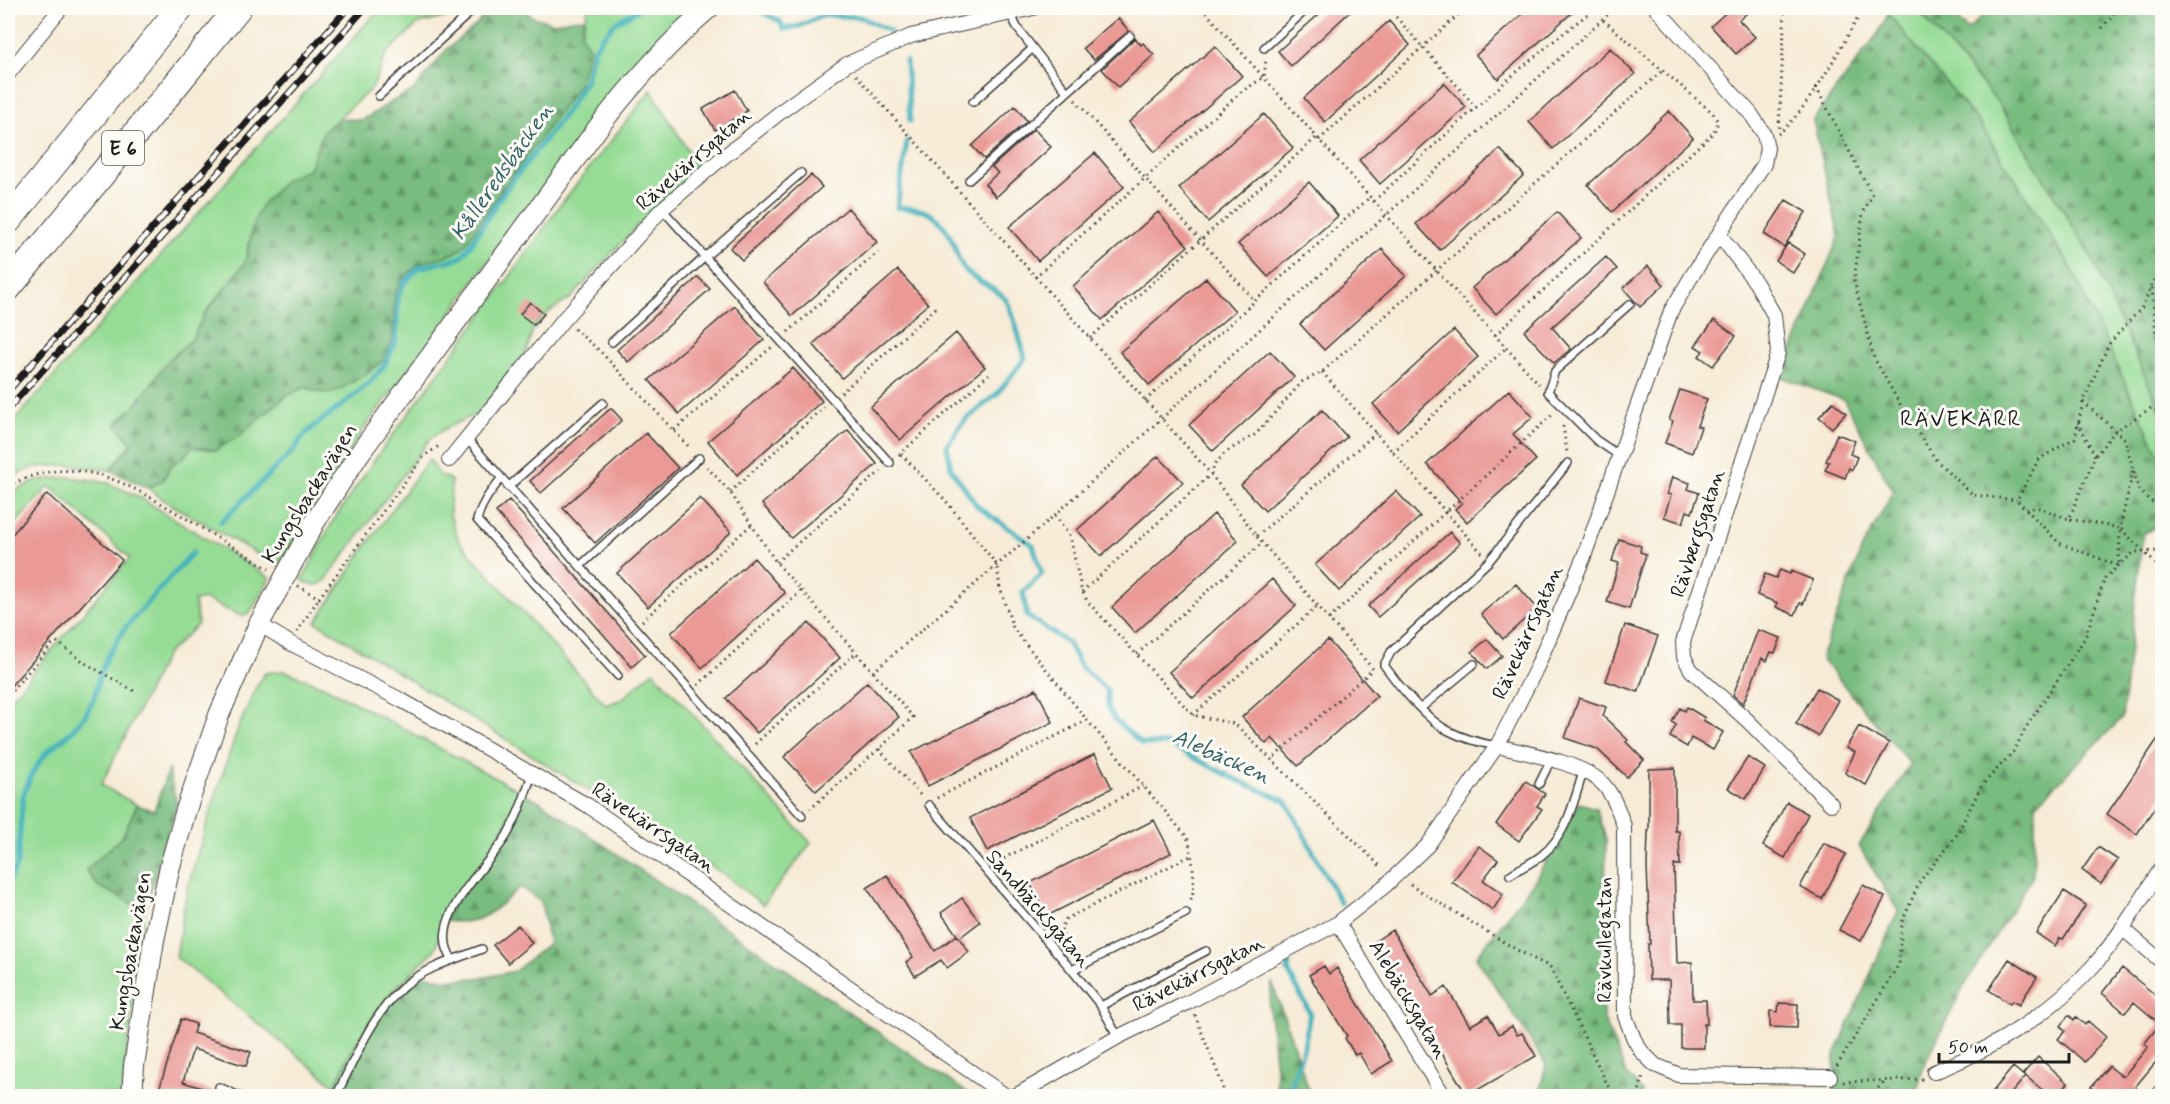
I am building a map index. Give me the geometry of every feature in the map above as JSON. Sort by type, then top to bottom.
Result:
[{"type":"highway","name":"E 6","points":[[8,221],[180,8]]},
{"type":"highway","name":"E 6","points":[[8,288],[237,8]]},
{"type":"street","points":[[8,71],[61,8]]},
{"type":"street","name":"Kungsbackavägen","points":[[133,1096],[134,1066],[170,866],[186,810],[219,715],[259,624],[316,520],[358,454],[600,125],[635,81],[673,40],[709,8]]},
{"type":"street","name":"Rävekärrsgatan","points":[[449,460],[563,320],[662,209],[787,107],[847,64],[911,36],[1009,10],[1033,8]]},
{"type":"street","points":[[1656,8],[1751,114],[1766,140]]},
{"type":"street","name":"Rävekärrsgatan","points":[[1015,1096],[1118,1037],[1190,1002],[1338,923],[1386,885],[1428,845],[1497,746],[1536,669],[1583,559],[1671,311],[1764,164],[1766,140]]},
{"type":"street","name":"Rävbergsgatan","points":[[1719,234],[1756,283],[1774,315],[1778,353],[1683,642],[1684,657],[1691,670],[1747,720],[1831,804]]},
{"type":"street","name":"Rävekärrsgatan","points":[[259,624],[290,643],[401,700],[587,806],[1006,1096]]},
{"type":"street","name":"Rävkullegatan","points":[[1497,746],[1551,759],[1591,774],[1604,785],[1616,803],[1624,826],[1625,1016],[1634,1039],[1655,1065],[1679,1075],[1830,1077]]},
{"type":"street","points":[[1934,1072],[1970,1058],[2024,1026],[2058,1001],[2094,965],[2163,867]]},
{"type":"street","name":"Alebäcksgatan","points":[[1338,923],[1444,1096]]},
{"type":"street","points":[[2122,928],[2163,962]]},
{"type":"street","points":[[2158,1096],[2163,1091]]},
{"type":"lane","points":[[379,96],[475,8]]},
{"type":"lane","points":[[1264,48],[1308,8]]},
{"type":"lane","points":[[1009,10],[1018,29],[1067,92]]},
{"type":"lane","points":[[969,180],[1130,36]]},
{"type":"lane","points":[[973,102],[1034,48]]},
{"type":"lane","points":[[612,342],[801,173]]},
{"type":"lane","points":[[662,209],[890,463]]},
{"type":"lane","points":[[1620,456],[1596,440],[1548,392],[1555,371],[1630,304]]},
{"type":"lane","points":[[508,487],[603,403]]},
{"type":"lane","points":[[466,438],[802,816]]},
{"type":"lane","points":[[580,566],[699,458]]},
{"type":"lane","points":[[1497,746],[1480,743],[1445,730],[1421,708],[1384,665],[1391,652],[1489,561],[1568,463]]},
{"type":"lane","points":[[501,479],[479,510],[477,520],[618,676]]},
{"type":"lane","points":[[1421,708],[1474,664]]},
{"type":"lane","points":[[1539,784],[1551,759]]},
{"type":"lane","points":[[1510,875],[1542,855],[1555,841],[1571,813],[1583,772]]},
{"type":"lane","points":[[453,960],[447,953],[446,939],[450,916],[459,899],[507,836],[532,774]]},
{"type":"lane","name":"Sandbäcksgatan","points":[[929,805],[1072,970],[1101,1006],[1118,1037]]},
{"type":"lane","points":[[1072,970],[1186,913]]},
{"type":"lane","points":[[336,1096],[379,1015],[404,986],[453,960],[482,949]]},
{"type":"lane","points":[[1101,1006],[1206,951]]},
{"type":"lane","points":[[219,1088],[239,1096]]},
{"type":"path","points":[[1202,8],[1386,215],[1548,392]]},
{"type":"path","points":[[1388,8],[1476,107]]},
{"type":"path","points":[[1090,338],[1466,8]]},
{"type":"path","points":[[873,672],[1055,515],[1615,8]]},
{"type":"path","points":[[1779,133],[1785,8]]},
{"type":"path","points":[[1766,140],[1779,133],[1816,87],[1864,8]]},
{"type":"path","points":[[2102,28],[2118,8]]},
{"type":"path","points":[[1374,201],[1476,107],[1593,10],[1609,13]]},
{"type":"path","points":[[1495,335],[1714,132],[1718,122],[1713,113],[1602,19]]},
{"type":"path","points":[[1035,277],[1241,92],[1264,77],[1267,53],[1264,48]]},
{"type":"path","points":[[847,64],[1211,474],[1257,537],[1373,669],[1272,759]]},
{"type":"path","points":[[1082,592],[1211,474],[1215,464],[1226,452],[1256,434],[1302,382],[1322,372],[1662,71]]},
{"type":"path","points":[[1816,87],[1872,195],[1863,213],[1854,281],[1874,358],[1901,406],[1936,460],[1973,495],[2017,500],[2059,543],[2119,566]]},
{"type":"path","points":[[1067,92],[1255,301]]},
{"type":"path","points":[[1145,400],[1370,197]]},
{"type":"path","points":[[2017,500],[2039,459],[2075,438],[2083,402],[2109,344],[2142,306],[2163,263]]},
{"type":"path","points":[[2152,286],[2156,334],[2163,349]]},
{"type":"path","points":[[563,320],[600,351],[730,492],[776,562],[913,717],[802,816]]},
{"type":"path","points":[[1393,452],[1506,348]]},
{"type":"path","points":[[1322,372],[1489,561]]},
{"type":"path","points":[[2083,402],[2125,439],[2139,491],[2158,508],[2163,507]]},
{"type":"path","points":[[1561,407],[1568,463]]},
{"type":"path","points":[[1329,619],[1561,407]]},
{"type":"path","points":[[2069,519],[2095,456],[2115,431],[2151,408],[2163,413]]},
{"type":"path","points":[[2078,421],[2095,456]]},
{"type":"path","points":[[1257,537],[1376,433]]},
{"type":"path","points":[[290,643],[319,598],[424,456],[447,442],[466,438]]},
{"type":"path","points":[[901,454],[946,501],[998,565],[1000,588],[1013,628],[1087,720],[1187,837],[1192,855],[1193,899],[1186,913]]},
{"type":"path","points":[[2119,566],[2120,528],[2133,469]]},
{"type":"path","points":[[8,486],[22,478],[52,473],[82,471],[113,478],[140,490],[319,598]]},
{"type":"path","points":[[2026,509],[2039,508],[2069,519],[2120,528],[2163,570]]},
{"type":"path","points":[[1055,515],[1070,537],[1082,592],[1087,601],[1193,715],[1235,724],[1384,869]]},
{"type":"path","points":[[635,628],[751,525]]},
{"type":"path","points":[[1137,654],[1262,543]]},
{"type":"path","points":[[1934,1072],[1922,1080],[1831,1083],[1830,1077],[1899,964],[1902,922],[1920,881],[1956,836],[1982,785],[2013,752],[2027,726],[2085,638],[2105,579],[2134,552],[2163,551]]},
{"type":"path","points":[[691,691],[801,591]]},
{"type":"path","points":[[1193,715],[1318,606]]},
{"type":"path","points":[[8,695],[53,640],[85,663],[136,692]]},
{"type":"path","points":[[746,753],[856,653]]},
{"type":"path","points":[[879,749],[929,805],[937,798],[1087,720]]},
{"type":"path","points":[[984,869],[1143,786]]},
{"type":"path","points":[[1072,970],[1061,928],[1066,919],[1192,855]]},
{"type":"path","points":[[1410,885],[1517,950],[1550,967],[1613,1096]]},
{"type":"path","points":[[1190,1002],[1222,1084],[1224,1096]]},
{"type":"path","points":[[1638,1096],[1645,1064],[1649,1059]]},
{"type":"path","points":[[1869,1096],[1888,1080]]},
{"type":"green space","points":[[380,8],[466,8],[460,14],[418,24],[386,54],[373,87],[324,131],[309,169],[286,179],[254,221],[245,263],[205,313],[192,339],[168,361],[135,406],[116,424],[132,444],[110,470],[69,465],[35,467],[8,478],[8,428]]},
{"type":"green space","points":[[491,8],[519,8],[533,17],[554,23],[585,18],[581,34],[590,48],[579,85],[498,195],[466,244],[455,253],[419,264],[403,279],[395,293],[393,339],[386,358],[365,375],[333,393],[317,392],[305,387],[286,396],[238,437],[216,450],[191,447],[184,457],[171,465],[163,480],[148,488],[110,470],[132,444],[116,425],[135,406],[168,361],[192,339],[205,313],[245,263],[254,221],[262,205],[286,179],[309,169],[324,131],[341,119],[363,120],[414,90],[448,48],[475,26]]},
{"type":"green space","points":[[588,8],[694,8],[653,46],[613,93],[509,232],[444,323],[364,428],[278,566],[167,502],[148,488],[163,480],[171,465],[184,457],[191,447],[238,437],[286,396],[305,387],[317,392],[333,393],[375,367],[393,339],[395,293],[403,279],[419,264],[455,253],[466,244],[498,195],[579,85],[581,34]]},
{"type":"green space","points":[[1892,8],[1916,8],[1997,101],[2092,258],[2162,414],[2162,462],[2072,269],[1980,124],[1888,14]]},
{"type":"green space","points":[[1916,8],[1946,8],[1968,30],[1990,8],[2162,8],[2162,414],[2092,258],[1997,101]]},
{"type":"green space","points":[[1888,14],[1980,124],[2072,269],[2162,462],[2162,525],[2143,533],[2122,718],[2036,805],[2033,876],[1964,986],[1922,1069],[1917,1096],[1834,1096],[1835,1055],[1898,911],[1859,846],[1910,764],[1821,658],[1861,550],[1893,492],[1844,400],[1781,377],[1839,236],[1813,120],[1879,32]]},
{"type":"green space","points":[[651,90],[699,168],[635,228],[570,299],[539,321],[532,332],[526,353],[477,414],[446,428],[429,440],[326,580],[315,585],[302,580],[333,521],[375,459],[561,204]]},
{"type":"green space","points":[[429,459],[440,475],[451,480],[450,515],[459,541],[606,705],[622,699],[653,671],[811,843],[763,905],[722,873],[316,622],[368,543]]},
{"type":"green space","points":[[70,477],[108,483],[139,497],[270,578],[251,611],[243,617],[204,599],[194,601],[198,624],[166,655],[101,785],[137,805],[122,837],[86,870],[98,886],[145,910],[121,1096],[8,1096],[8,702],[130,558],[49,486],[8,532],[8,494],[37,480]]},
{"type":"green space","points":[[285,671],[325,687],[520,791],[504,829],[446,921],[434,951],[392,991],[347,1059],[335,1086],[176,957],[187,889],[237,731],[256,687],[265,673]]},
{"type":"green space","points":[[168,770],[177,803],[145,910],[98,886],[86,870],[122,837],[137,805],[154,811]]},
{"type":"green space","points":[[520,791],[539,801],[972,1096],[347,1096],[335,1086],[351,1053],[377,1011],[414,973],[446,980],[486,977],[515,971],[549,943],[541,902],[520,887],[488,915],[470,921],[446,921],[455,898],[481,865],[504,829]]},
{"type":"green space","points":[[1579,803],[1596,808],[1606,839],[1603,1017],[1626,1073],[1642,1091],[1642,1096],[1531,1096],[1540,1090],[1546,1064],[1476,957],[1535,880]]},
{"type":"green space","points":[[1272,982],[1311,1096],[1277,1096],[1269,1005]]},
{"type":"building","points":[[1326,8],[1354,8],[1291,66],[1278,51]]},
{"type":"building","points":[[1529,8],[1577,8],[1498,79],[1476,55]]},
{"type":"building","points":[[1731,8],[1753,8],[1739,20],[1755,37],[1736,54],[1711,26]]},
{"type":"building","points":[[1118,18],[1129,31],[1094,60],[1083,48]]},
{"type":"building","points":[[1389,21],[1410,45],[1325,122],[1304,98]]},
{"type":"building","points":[[1135,38],[1154,55],[1118,87],[1102,69]]},
{"type":"building","points":[[1215,46],[1242,76],[1155,152],[1129,122]]},
{"type":"building","points":[[1610,48],[1635,74],[1553,149],[1529,122]]},
{"type":"building","points":[[1444,83],[1466,107],[1380,184],[1359,160]]},
{"type":"building","points":[[735,90],[747,111],[715,130],[703,109]]},
{"type":"building","points":[[1015,106],[1027,121],[984,159],[972,146]]},
{"type":"building","points":[[1669,111],[1693,138],[1612,212],[1588,185]]},
{"type":"building","points":[[1264,114],[1293,148],[1208,222],[1179,188]]},
{"type":"building","points":[[1034,129],[1051,147],[996,197],[985,184],[998,173],[992,167]]},
{"type":"building","points":[[1500,149],[1524,175],[1440,250],[1416,224]]},
{"type":"building","points":[[1095,153],[1124,187],[1038,261],[1009,227]]},
{"type":"building","points":[[811,175],[822,187],[742,260],[730,248]]},
{"type":"building","points":[[1309,182],[1338,216],[1268,277],[1238,244]]},
{"type":"building","points":[[1786,200],[1806,212],[1784,247],[1764,234]]},
{"type":"building","points":[[848,208],[877,242],[792,316],[763,282]]},
{"type":"building","points":[[1158,212],[1188,246],[1102,320],[1073,286]]},
{"type":"building","points":[[1557,212],[1581,238],[1496,314],[1472,288]]},
{"type":"building","points":[[1788,243],[1805,254],[1793,273],[1776,261]]},
{"type":"building","points":[[1382,249],[1406,276],[1324,350],[1300,324]]},
{"type":"building","points":[[1606,257],[1617,269],[1552,327],[1571,349],[1554,363],[1524,331]]},
{"type":"building","points":[[1648,266],[1664,285],[1640,307],[1623,288]]},
{"type":"building","points":[[898,270],[928,304],[842,378],[813,344]]},
{"type":"building","points":[[698,277],[710,289],[628,362],[617,350]]},
{"type":"building","points":[[1206,278],[1235,311],[1149,385],[1120,352]]},
{"type":"building","points":[[530,302],[544,314],[534,325],[520,314]]},
{"type":"building","points":[[735,306],[764,340],[679,414],[649,380]]},
{"type":"building","points":[[1714,320],[1736,336],[1713,366],[1699,356],[1703,351],[1695,346]]},
{"type":"building","points":[[1454,330],[1478,357],[1397,431],[1373,404]]},
{"type":"building","points":[[956,333],[985,367],[900,440],[870,407]]},
{"type":"building","points":[[1270,351],[1294,377],[1213,451],[1189,425]]},
{"type":"building","points":[[793,368],[822,401],[737,475],[708,441]]},
{"type":"building","points":[[1509,390],[1533,417],[1513,434],[1536,460],[1467,522],[1455,509],[1462,503],[1427,464]]},
{"type":"building","points":[[1680,390],[1707,399],[1697,426],[1701,427],[1692,453],[1665,443],[1673,421],[1669,420]]},
{"type":"building","points":[[1833,402],[1846,413],[1832,428],[1819,417]]},
{"type":"building","points":[[611,408],[622,420],[541,493],[530,481]]},
{"type":"building","points":[[1322,410],[1347,437],[1265,511],[1241,485]]},
{"type":"building","points":[[848,430],[877,464],[791,538],[762,504]]},
{"type":"building","points":[[646,433],[678,468],[595,543],[563,508]]},
{"type":"building","points":[[1837,434],[1855,441],[1850,454],[1857,457],[1852,470],[1849,468],[1845,478],[1825,470],[1829,462],[1826,461]]},
{"type":"building","points":[[1158,456],[1183,482],[1101,556],[1077,530]]},
{"type":"building","points":[[1672,477],[1690,483],[1688,489],[1699,493],[1692,513],[1687,511],[1683,523],[1664,517],[1671,495],[1667,494]]},
{"type":"building","points":[[1396,491],[1420,517],[1339,591],[1315,565]]},
{"type":"building","points":[[47,494],[122,560],[8,689],[8,539]]},
{"type":"building","points":[[700,498],[731,532],[648,607],[617,573]]},
{"type":"building","points":[[509,500],[645,655],[632,667],[496,512]]},
{"type":"building","points":[[1214,514],[1238,541],[1135,633],[1112,607]]},
{"type":"building","points":[[1450,532],[1460,543],[1378,617],[1368,606]]},
{"type":"building","points":[[1619,539],[1641,546],[1640,552],[1646,554],[1629,609],[1607,602],[1619,563],[1612,561]]},
{"type":"building","points":[[754,558],[785,593],[702,668],[671,633]]},
{"type":"building","points":[[1780,570],[1790,574],[1791,571],[1813,580],[1803,604],[1800,603],[1795,615],[1776,607],[1778,603],[1757,595],[1765,574],[1776,578]]},
{"type":"building","points":[[1272,579],[1296,606],[1193,698],[1169,672]]},
{"type":"building","points":[[1516,584],[1537,608],[1503,639],[1481,614]]},
{"type":"building","points":[[809,623],[840,658],[757,733],[726,698]]},
{"type":"building","points":[[1625,625],[1658,636],[1638,692],[1606,681]]},
{"type":"building","points":[[1758,630],[1781,638],[1775,653],[1771,652],[1767,661],[1762,658],[1743,704],[1733,695]]},
{"type":"building","points":[[1487,639],[1502,656],[1487,669],[1472,652]]},
{"type":"building","points":[[1328,640],[1377,696],[1298,766],[1272,738],[1266,744],[1242,717]]},
{"type":"building","points":[[867,682],[899,717],[816,791],[784,757]]},
{"type":"building","points":[[1817,688],[1838,700],[1818,736],[1796,724]]},
{"type":"building","points":[[1036,689],[1053,722],[928,786],[911,752]]},
{"type":"building","points":[[1579,698],[1606,707],[1603,716],[1628,740],[1626,742],[1644,760],[1627,777],[1597,749],[1565,738]]},
{"type":"building","points":[[1687,707],[1723,732],[1713,750],[1691,738],[1687,747],[1670,737],[1676,725],[1672,722],[1680,708],[1685,711]]},
{"type":"building","points":[[1859,726],[1889,743],[1866,785],[1845,773],[1855,752],[1846,748]]},
{"type":"building","points":[[2163,731],[2163,795],[2137,834],[2107,814]]},
{"type":"building","points":[[1095,754],[1112,788],[987,851],[970,818]]},
{"type":"building","points":[[1748,757],[1765,768],[1746,799],[1728,788]]},
{"type":"building","points":[[1675,768],[1675,831],[1679,831],[1680,865],[1674,865],[1677,963],[1692,962],[1693,1000],[1706,1000],[1707,1024],[1704,1024],[1704,1048],[1681,1048],[1681,1025],[1670,1025],[1669,980],[1649,980],[1647,866],[1649,769]]},
{"type":"building","points":[[1526,781],[1545,794],[1537,806],[1542,809],[1519,841],[1496,824]]},
{"type":"building","points":[[1787,802],[1808,814],[1785,858],[1763,846]]},
{"type":"building","points":[[1154,820],[1171,853],[1047,916],[1030,883]]},
{"type":"building","points":[[1824,843],[1846,854],[1822,899],[1800,887]]},
{"type":"building","points":[[1479,846],[1498,860],[1483,880],[1503,894],[1493,910],[1452,882]]},
{"type":"building","points":[[2098,847],[2118,860],[2101,884],[2082,870]]},
{"type":"building","points":[[887,875],[935,951],[957,935],[969,952],[947,968],[941,960],[915,976],[906,962],[913,957],[867,888]]},
{"type":"building","points":[[1863,885],[1885,897],[1861,941],[1839,930]]},
{"type":"building","points":[[2064,891],[2086,905],[2063,939],[2060,938],[2055,946],[2036,933]]},
{"type":"building","points":[[962,898],[980,922],[959,938],[941,913]]},
{"type":"building","points":[[518,925],[532,943],[508,963],[493,945]]},
{"type":"building","points":[[1392,930],[1432,996],[1446,987],[1470,1026],[1488,1015],[1499,1034],[1512,1026],[1517,1035],[1522,1033],[1536,1056],[1467,1096],[1427,1028],[1423,1030],[1371,944]]},
{"type":"building","points":[[2009,959],[2037,977],[2019,1005],[2012,1001],[2010,1004],[1989,990]]},
{"type":"building","points":[[1324,966],[1329,974],[1337,968],[1392,1061],[1371,1074],[1359,1053],[1355,1055],[1345,1038],[1347,1036],[1309,975]]},
{"type":"building","points":[[2122,968],[2163,1001],[2163,1059],[2160,1057],[2135,1087],[2137,1089],[2131,1096],[2103,1096],[2091,1087],[2109,1066],[2123,1077],[2148,1047],[2144,1044],[2160,1024],[2134,1002],[2125,1013],[2102,993]]},
{"type":"building","points":[[1779,1003],[1798,1004],[1797,1028],[1770,1027],[1770,1011],[1778,1012]]},
{"type":"building","points":[[2069,1015],[2074,1020],[2076,1017],[2085,1025],[2088,1021],[2106,1037],[2085,1062],[2058,1039],[2065,1031],[2060,1026]]},
{"type":"building","points":[[181,1019],[196,1024],[193,1033],[251,1052],[246,1066],[193,1049],[183,1082],[218,1093],[218,1096],[157,1096]]},
{"type":"building","points":[[2038,1057],[2068,1083],[2057,1096],[2050,1096],[2023,1074]]},
{"type":"building","points":[[2013,1067],[2025,1077],[2009,1096],[1989,1096]]},
{"type":"waterway","name":"Kålleredsbäcken","points":[[221,522],[295,449],[314,426],[369,383],[384,366],[396,341],[398,297],[404,283],[419,268],[460,258],[501,196],[566,112],[585,82],[594,50],[602,37],[616,22],[641,8]]},
{"type":"waterway","name":"Alebäcken","points":[[752,8],[780,21],[784,29],[800,26],[823,15],[860,17],[890,31]]},
{"type":"waterway","name":"Alebäcken","points":[[906,61],[910,121]]},
{"type":"waterway","name":"Alebäcken","points":[[907,141],[897,208],[925,211],[945,227],[965,270],[1006,300],[1025,358],[998,393],[963,422],[947,445],[951,469],[978,507],[1033,545],[1042,574],[1023,592],[1027,616],[1068,643],[1081,667],[1107,690],[1108,709],[1116,721],[1142,744],[1167,744],[1239,781],[1286,801],[1341,904]]},
{"type":"waterway","name":"Kålleredsbäcken","points":[[8,882],[17,865],[23,796],[32,773],[46,753],[71,732],[85,716],[94,698],[107,657],[125,628],[193,552]]},
{"type":"waterway","name":"Alebäcken","points":[[1289,964],[1288,971],[1310,1013],[1304,1047],[1292,1083],[1293,1096]]},
{"type":"railway","points":[[8,391],[348,8]]},
{"type":"railway","points":[[8,409],[365,8]]},
{"type":"district","name":"RÄVEKÄRR","points":[[1961,418]]}]
